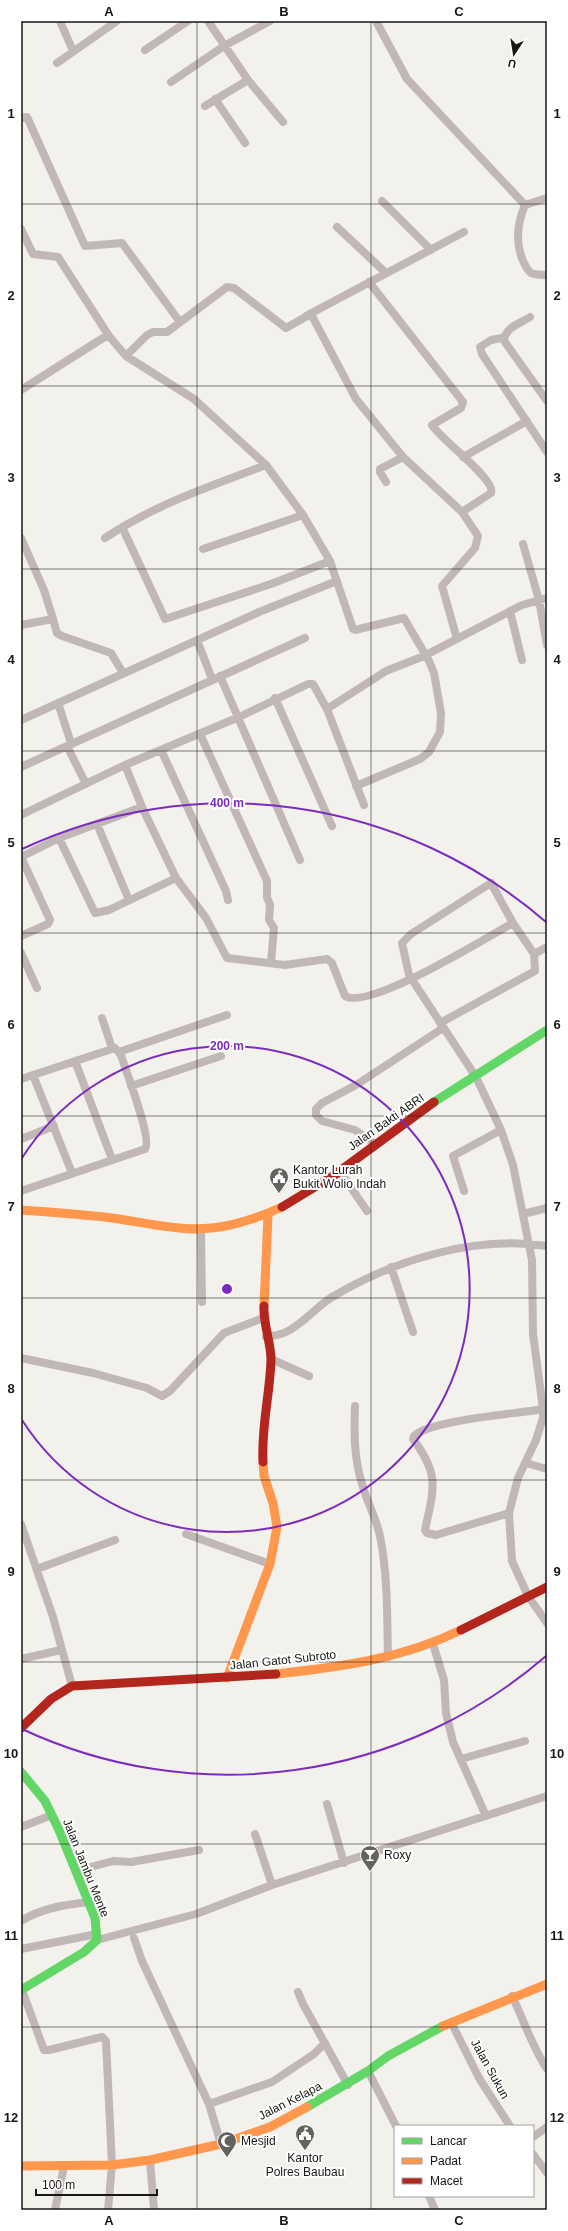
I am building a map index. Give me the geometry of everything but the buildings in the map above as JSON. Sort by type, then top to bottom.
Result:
[{"type":"street","points":[[60,21],[73,51]]},
{"type":"street","points":[[57,63],[107,24],[117,21]]},
{"type":"street","points":[[145,50],[188,21]]},
{"type":"street","points":[[208,21],[248,80],[283,122]]},
{"type":"street","points":[[172,82],[224,46],[270,21]]},
{"type":"street","points":[[376,21],[408,79],[525,205]]},
{"type":"street","points":[[205,106],[248,80]]},
{"type":"street","points":[[215,99],[246,143]]},
{"type":"street","points":[[21,118],[27,117],[85,246],[122,243],[180,322]]},
{"type":"street","points":[[547,198],[525,205],[519,218],[517,234],[520,255],[529,271],[533,274],[547,275]]},
{"type":"street","points":[[382,200],[431,250]]},
{"type":"street","points":[[337,227],[386,273]]},
{"type":"street","points":[[21,229],[33,254],[58,257],[109,336],[126,356],[194,399],[266,465],[303,515],[330,561],[353,629],[371,628],[404,618],[424,656],[429,661],[434,673],[441,713],[440,732],[437,741],[429,752],[420,759],[356,786]]},
{"type":"street","points":[[126,356],[147,335],[153,332],[165,333],[227,287],[231,286],[286,328],[464,232]]},
{"type":"street","points":[[369,282],[463,402],[461,408],[432,425],[482,474],[492,490],[490,493],[462,512]]},
{"type":"street","points":[[306,316],[312,316],[356,399],[403,457],[462,512],[478,536],[478,542],[462,565],[442,586],[457,639]]},
{"type":"street","points":[[504,340],[505,334],[510,328],[530,317]]},
{"type":"street","points":[[21,390],[103,338],[109,336]]},
{"type":"street","points":[[547,401],[501,337],[491,340],[480,347],[481,352],[547,452]]},
{"type":"street","points":[[463,457],[527,421]]},
{"type":"street","points":[[386,482],[380,469],[403,457]]},
{"type":"street","points":[[105,538],[162,505],[266,465]]},
{"type":"street","points":[[203,548],[303,515]]},
{"type":"street","points":[[122,527],[165,619],[271,584],[330,561]]},
{"type":"street","points":[[21,538],[44,590],[57,633],[111,653],[123,673]]},
{"type":"street","points":[[523,544],[539,600],[547,645]]},
{"type":"street","points":[[21,720],[259,612],[336,581]]},
{"type":"street","points":[[326,709],[386,671],[424,656],[510,611],[547,598]]},
{"type":"street","points":[[510,611],[522,660]]},
{"type":"street","points":[[21,625],[53,619]]},
{"type":"street","points":[[21,766],[304,638]]},
{"type":"street","points":[[197,640],[239,717],[300,860]]},
{"type":"street","points":[[21,815],[125,765],[239,717],[304,685],[313,684],[326,709],[364,805]]},
{"type":"street","points":[[275,698],[332,826]]},
{"type":"street","points":[[58,703],[69,744],[86,784]]},
{"type":"street","points":[[200,734],[267,881],[267,897],[270,905],[269,920],[274,928],[271,963]]},
{"type":"street","points":[[161,750],[226,891],[228,900]]},
{"type":"street","points":[[125,765],[142,807],[176,878],[206,918],[225,956],[289,966],[327,959],[332,963],[346,996],[349,998],[378,992],[412,980],[512,923]]},
{"type":"street","points":[[21,936],[48,924],[50,920],[21,857],[59,838],[142,807]]},
{"type":"street","points":[[97,824],[129,900]]},
{"type":"street","points":[[59,838],[95,913],[109,910],[176,878]]},
{"type":"street","points":[[376,1144],[355,1130],[322,1121],[316,1115],[316,1109],[322,1103],[356,1086],[442,1026],[534,972],[534,954],[512,923],[491,883],[403,941],[408,971],[412,980],[442,1026],[476,1077],[501,1130],[513,1165],[533,1270],[533,1334],[543,1418],[536,1440],[518,1478],[509,1513],[512,1561],[528,1596],[547,1623]]},
{"type":"street","points":[[534,954],[547,946]]},
{"type":"street","points":[[21,953],[37,988]]},
{"type":"street","points":[[21,1079],[227,1015]]},
{"type":"street","points":[[21,1191],[72,1172],[145,1149],[147,1146],[144,1126],[131,1086],[102,1018]]},
{"type":"street","name":"Jalan Bakti ABRI","points":[[21,1210],[114,1218],[164,1227],[201,1230],[227,1226],[268,1216],[306,1193],[404,1123],[547,1030]]},
{"type":"street","points":[[131,1086],[221,1056]]},
{"type":"street","points":[[75,1061],[112,1159]]},
{"type":"street","points":[[34,1075],[72,1172]]},
{"type":"street","points":[[21,1139],[54,1126]]},
{"type":"street","points":[[464,1191],[453,1156],[501,1130]]},
{"type":"street","points":[[339,1170],[367,1211]]},
{"type":"street","points":[[523,1214],[547,1208]]},
{"type":"street","points":[[228,1678],[247,1620],[270,1564],[277,1524],[273,1503],[264,1476],[262,1443],[271,1360],[263,1318],[268,1216]]},
{"type":"street","points":[[201,1230],[202,1302]]},
{"type":"street","points":[[266,1337],[285,1332],[333,1297],[391,1267],[410,1260],[445,1252],[485,1246],[528,1243],[547,1246]]},
{"type":"street","points":[[391,1267],[413,1332]]},
{"type":"street","points":[[21,1358],[93,1372],[146,1388],[162,1396],[170,1391],[224,1333],[263,1318]]},
{"type":"street","points":[[271,1360],[310,1376]]},
{"type":"street","points":[[355,1406],[353,1441],[356,1463],[363,1488],[374,1512],[386,1571],[388,1657]]},
{"type":"street","points":[[509,1513],[436,1535],[427,1533],[425,1530],[433,1478],[427,1460],[414,1439],[414,1436],[424,1429],[474,1418],[507,1415],[543,1409]]},
{"type":"street","points":[[526,1463],[547,1469]]},
{"type":"street","points":[[21,1524],[53,1617],[72,1686]]},
{"type":"street","points":[[186,1534],[270,1564]]},
{"type":"street","points":[[37,1569],[115,1540]]},
{"type":"street","name":"Jalan Gatot Subroto","points":[[21,1728],[51,1699],[72,1686],[294,1673],[388,1657],[433,1644],[547,1587]]},
{"type":"street","points":[[433,1644],[444,1680],[446,1713],[453,1742],[486,1816]]},
{"type":"street","points":[[21,1659],[61,1650]]},
{"type":"street","points":[[461,1759],[525,1741]]},
{"type":"street","name":"Jalan Jambu Mente","points":[[21,1772],[45,1801],[52,1815],[95,1918],[97,1937]]},
{"type":"street","points":[[21,1949],[97,1937],[196,1914],[272,1885],[547,1796]]},
{"type":"street","points":[[327,1804],[344,1862]]},
{"type":"street","points":[[21,1827],[52,1815]]},
{"type":"street","points":[[255,1834],[272,1885]]},
{"type":"street","points":[[76,1872],[113,1861],[131,1862],[199,1850]]},
{"type":"street","points":[[21,1921],[36,1912],[58,1906],[88,1902]]},
{"type":"street","points":[[97,1937],[84,1952],[22,1990],[44,2050],[104,2038],[112,2165],[108,2210]]},
{"type":"street","points":[[134,1938],[142,1961],[209,2104],[222,2144]]},
{"type":"street","name":"Jalan Kelapa","points":[[21,2166],[112,2165],[150,2160],[222,2144],[270,2127],[348,2084],[388,2056],[451,2022],[512,1996],[547,1984]]},
{"type":"street","points":[[298,1992],[348,2084]]},
{"type":"street","points":[[512,1996],[537,2053],[547,2069]]},
{"type":"street","name":"Jalan Sukun","points":[[451,2022],[479,2078],[509,2125]]},
{"type":"street","points":[[209,2104],[272,2082],[314,2054],[325,2043]]},
{"type":"street","points":[[368,2071],[395,2125]]},
{"type":"street","points":[[534,2136],[547,2127]]},
{"type":"street","points":[[534,2155],[547,2174]]},
{"type":"street","points":[[150,2160],[154,2210]]},
{"type":"street","points":[[55,2210],[64,2166]]},
{"type":"street","points":[[429,2197],[435,2210]]},
{"type":"traffic: fast","points":[[434,1102],[547,1030]]},
{"type":"traffic: fast","points":[[21,1772],[45,1801],[59,1830],[95,1918],[97,1940],[84,1952],[21,1990]]},
{"type":"traffic: fast","points":[[307,2107],[368,2071],[388,2056],[443,2026]]},
{"type":"traffic: slow","points":[[21,1210],[121,1219],[179,1228],[206,1229],[232,1225],[282,1207]]},
{"type":"traffic: slow","points":[[264,1306],[268,1215]]},
{"type":"traffic: slow","points":[[227,1678],[270,1564],[277,1527],[273,1503],[264,1476],[263,1462]]},
{"type":"traffic: slow","points":[[276,1674],[347,1665],[393,1655],[439,1640],[461,1630]]},
{"type":"traffic: slow","points":[[443,2026],[547,1984]]},
{"type":"traffic: slow","points":[[21,2166],[112,2165],[150,2160],[221,2144],[270,2127],[307,2107]]},
{"type":"traffic: jam","points":[[282,1207],[333,1176],[434,1102]]},
{"type":"traffic: jam","points":[[263,1462],[264,1423],[271,1360],[264,1306]]},
{"type":"traffic: jam","points":[[461,1630],[547,1587]]},
{"type":"traffic: jam","points":[[21,1728],[51,1699],[72,1686],[276,1674]]},
{"type":"place","name":"Kantor Lurah Bukit Wolio Indah","points":[[279,1194]]},
{"type":"place","name":"Roxy","points":[[370,1872]]},
{"type":"place","name":"Kantor Polres Baubau","points":[[305,2151]]},
{"type":"place","name":"Mesjid","points":[[227,2158]]}]
